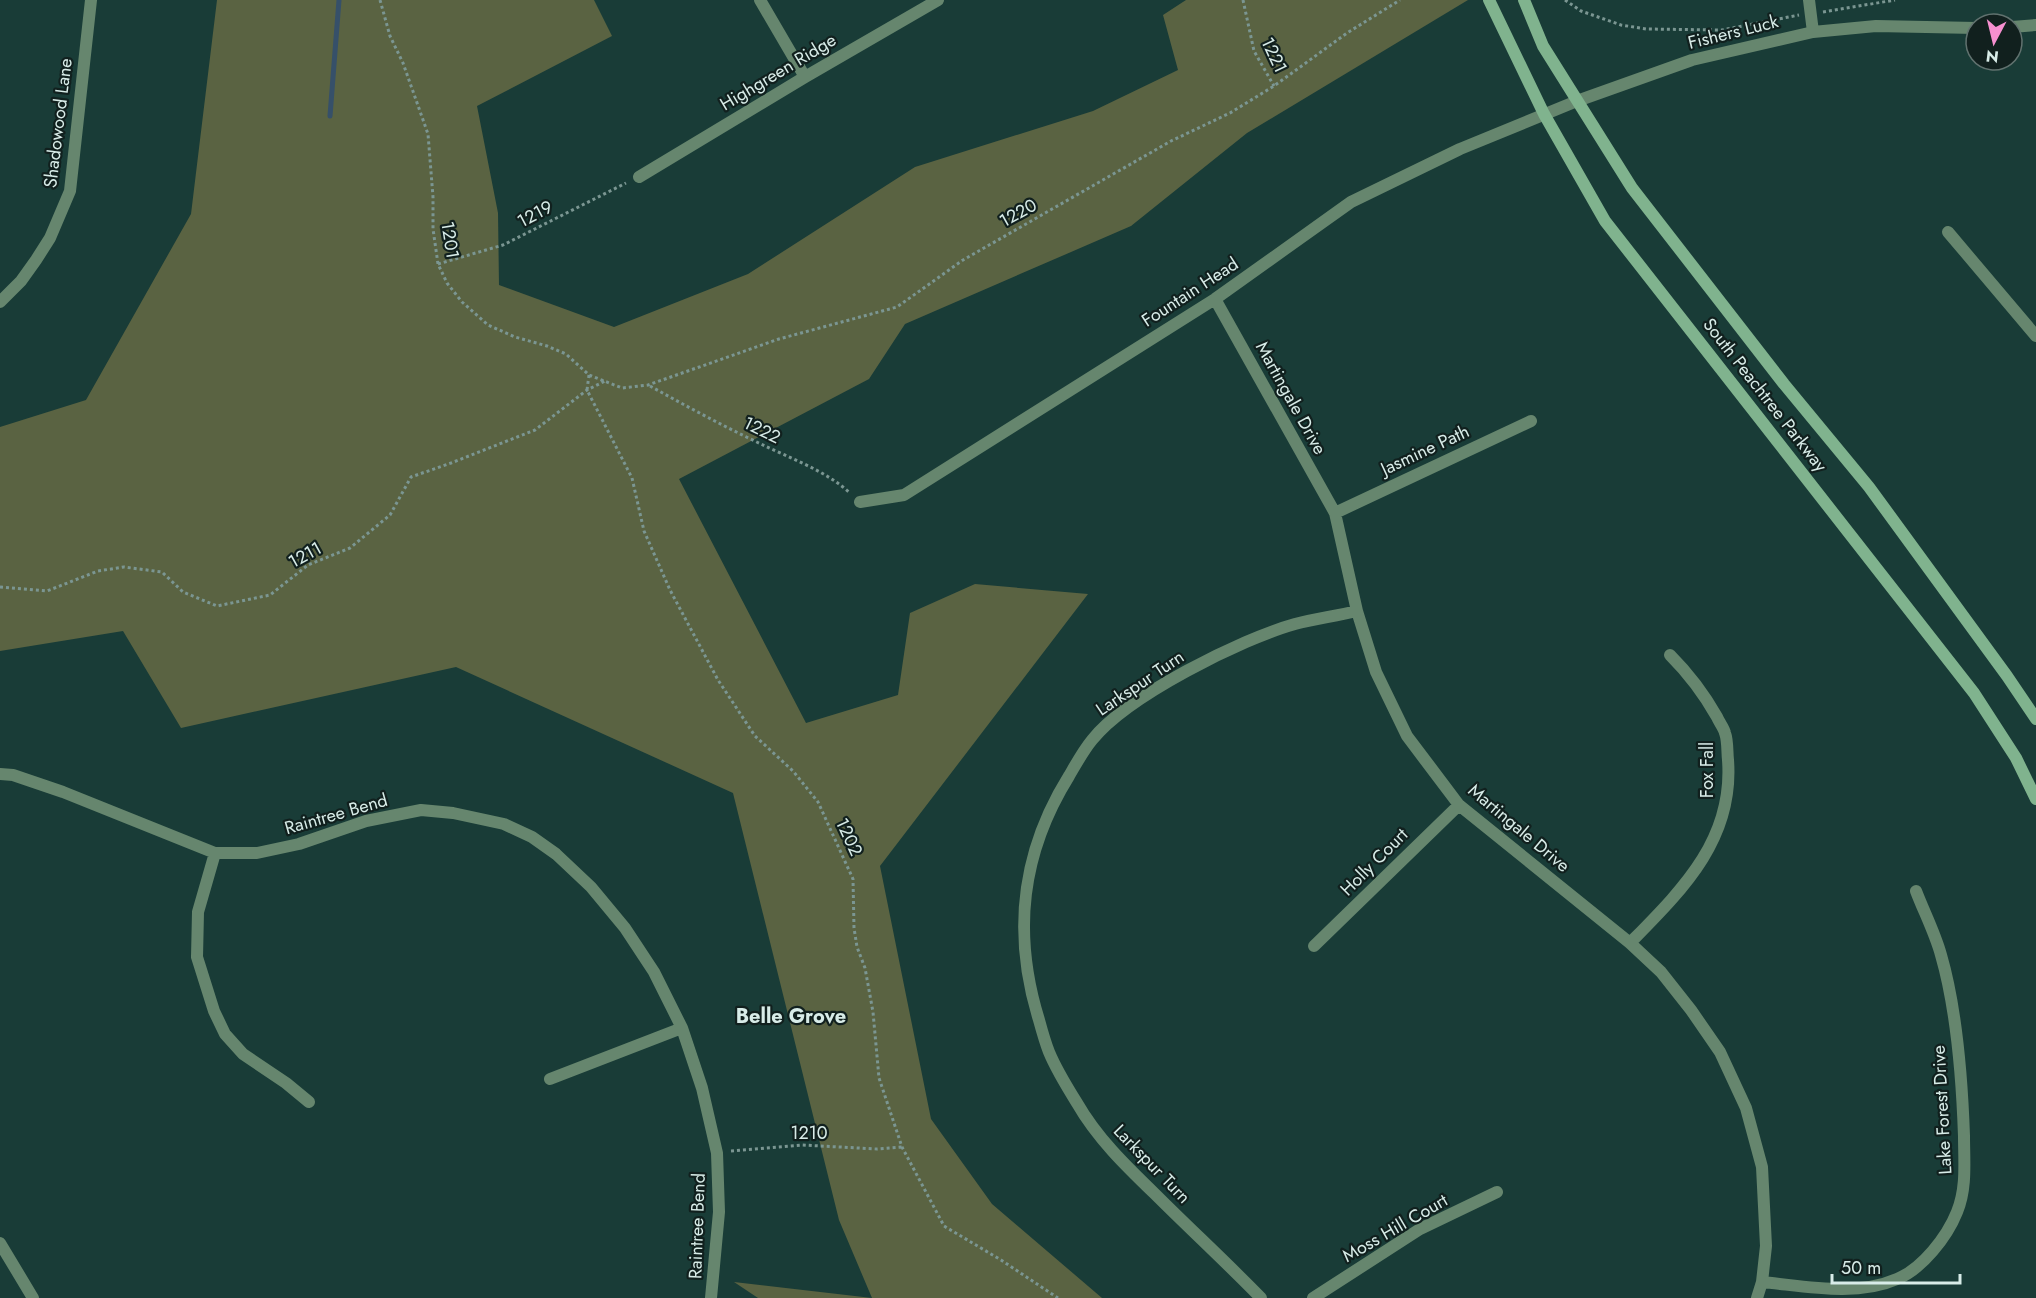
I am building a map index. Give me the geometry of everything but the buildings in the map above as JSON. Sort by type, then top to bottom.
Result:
[{"type":"main road","name":"South Peachtree Parkway","points":[[1489,0],[1544,114],[1605,221],[1974,693],[2016,758],[2036,799]]},
{"type":"main road","name":"South Peachtree Parkway","points":[[1524,0],[1543,46],[1632,188],[1784,384],[1869,488],[2036,719]]},
{"type":"street","name":"Shadowood Lane","points":[[0,302],[21,280],[50,238],[70,191],[91,0]]},
{"type":"street","points":[[760,0],[805,77]]},
{"type":"street","name":"Highgreen Ridge","points":[[639,177],[938,0]]},
{"type":"street","points":[[1809,0],[1813,32]]},
{"type":"street","name":"Fishers Luck","points":[[1544,114],[1692,60],[1813,32],[1876,26],[1964,28]]},
{"type":"street","name":"Fountain Head","points":[[860,502],[904,495],[1215,299],[1351,202],[1460,149],[1544,114]]},
{"type":"street","points":[[1948,232],[2036,336]]},
{"type":"street","name":"Martingale Drive","points":[[1215,299],[1335,513],[1357,611],[1376,672],[1407,736],[1459,805],[1630,943],[1661,972],[1720,1052],[1746,1108],[1762,1167],[1766,1246],[1762,1282],[1757,1298]]},
{"type":"street","name":"Jasmine Path","points":[[1335,513],[1531,421]]},
{"type":"street","name":"Larkspur Turn","points":[[1261,1298],[1110,1148],[1076,1103],[1049,1053],[1031,995],[1025,957],[1024,915],[1027,884],[1038,836],[1053,804],[1092,739],[1111,721],[1190,670],[1260,637],[1295,625],[1357,611]]},
{"type":"street","name":"Fox Fall","points":[[1630,943],[1666,907],[1701,863],[1722,822],[1728,796],[1725,733],[1706,698],[1670,655]]},
{"type":"street","name":"Raintree Bend","points":[[0,774],[13,775],[63,792],[215,853],[257,853],[299,844],[366,821],[421,810],[453,813],[504,824],[532,837],[556,854],[591,887],[625,928],[654,972],[682,1028],[702,1088],[717,1153],[719,1212],[711,1298]]},
{"type":"street","name":"Holly Court","points":[[1314,946],[1459,805]]},
{"type":"street","points":[[215,853],[198,912],[197,957],[214,1011],[225,1034],[243,1054],[309,1102]]},
{"type":"street","name":"Lake Forest Drive","points":[[1762,1282],[1831,1288],[1869,1287],[1899,1279],[1924,1260],[1943,1238],[1957,1211],[1965,1179],[1963,1091],[1954,1020],[1941,955],[1916,891]]},
{"type":"street","points":[[550,1079],[682,1028]]},
{"type":"street","name":"Moss Hill Court","points":[[1313,1298],[1420,1229],[1497,1192]]},
{"type":"street","points":[[0,1243],[33,1298]]},
{"type":"path","name":"1201","points":[[380,0],[390,36],[403,63],[429,134],[433,229],[438,264],[447,283],[462,302],[488,325],[514,338],[547,346],[566,354],[589,375],[622,388]]},
{"type":"path","name":"1221","points":[[1243,0],[1254,51],[1274,86]]},
{"type":"path","name":"1220","points":[[622,388],[648,385],[779,339],[897,307],[963,260],[1171,141],[1230,113],[1274,86],[1314,55],[1400,0]]},
{"type":"path","points":[[1564,0],[1581,11],[1621,25],[1646,29],[1722,30],[1895,0]]},
{"type":"path","name":"1219","points":[[438,264],[503,245],[639,177]]},
{"type":"path","points":[[588,390],[589,375]]},
{"type":"path","name":"1211","points":[[0,587],[47,591],[98,571],[124,567],[162,572],[183,592],[218,606],[270,595],[308,565],[350,548],[382,522],[390,515],[411,477],[451,464],[535,430],[588,390],[605,381]]},
{"type":"path","name":"1222","points":[[648,385],[843,486],[860,502]]},
{"type":"path","name":"1202","points":[[588,390],[632,478],[644,531],[670,590],[713,670],[754,736],[793,771],[818,802],[854,879],[856,947],[865,968],[873,1012],[879,1078],[902,1146],[944,1226],[1058,1298]]},
{"type":"path","name":"1210","points":[[717,1153],[802,1144],[877,1149],[902,1146]]},
{"type":"green space","points":[[217,0],[594,0],[612,36],[477,106],[498,213],[499,285],[614,327],[748,274],[915,167],[1093,111],[1178,70],[1163,15],[1186,0],[1468,0],[1247,133],[1131,226],[905,324],[869,379],[679,479],[806,723],[898,695],[910,613],[975,584],[1088,594],[880,866],[931,1119],[992,1204],[1102,1298],[872,1298],[839,1220],[733,793],[456,667],[181,728],[123,631],[0,651],[0,427],[86,400],[191,214]]},
{"type":"green space","points":[[734,1282],[872,1298],[758,1298]]},
{"type":"waterway","points":[[330,116],[339,0]]},
{"type":"district","name":"Belle Grove","points":[[791,1016]]}]
